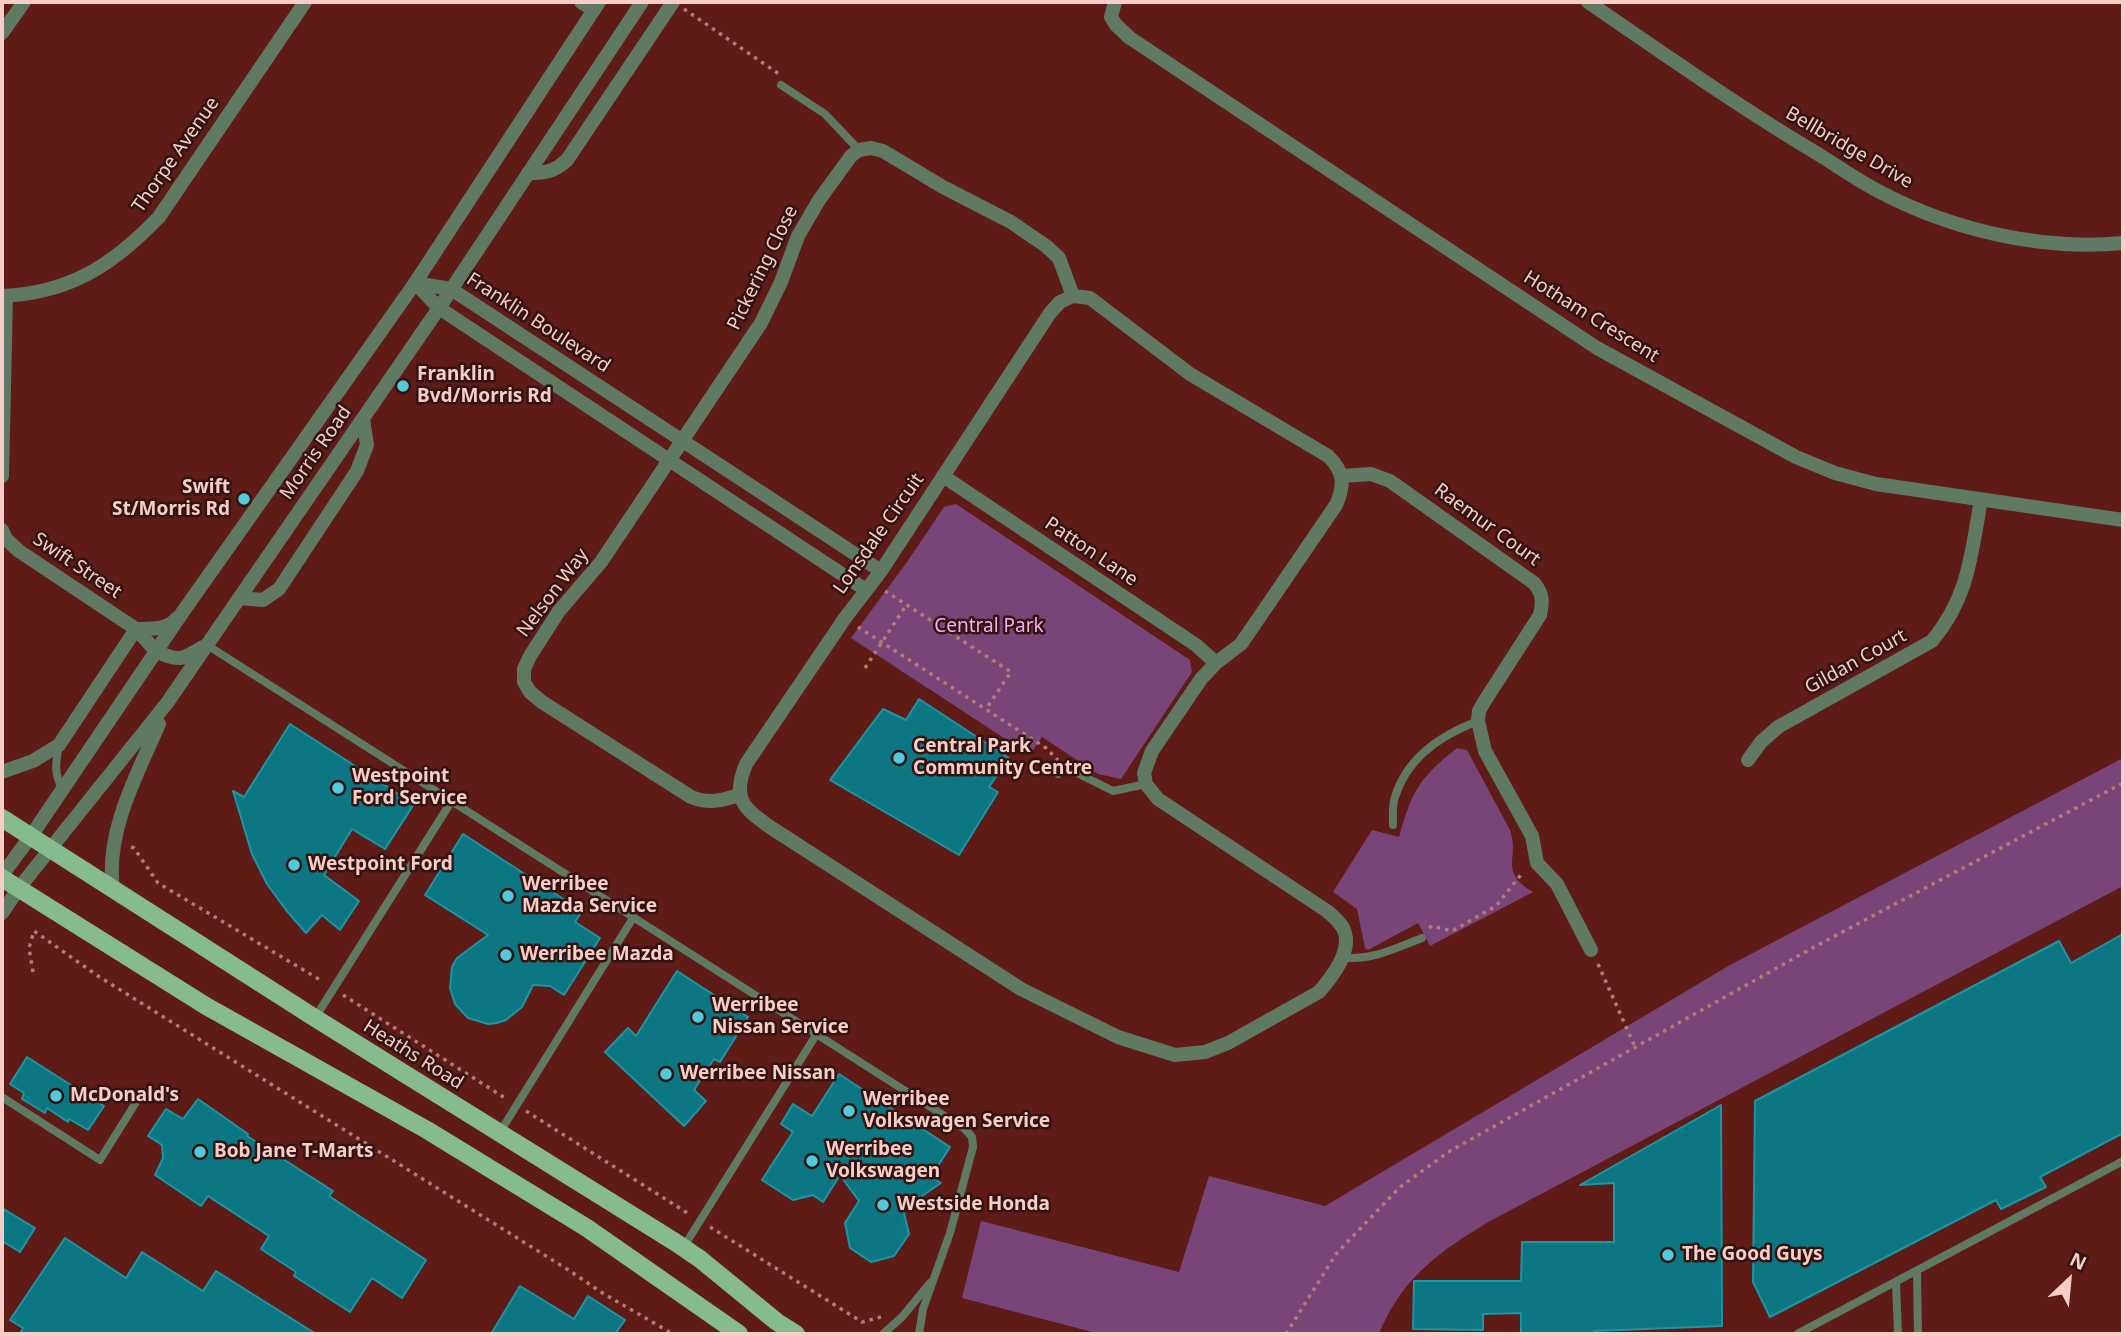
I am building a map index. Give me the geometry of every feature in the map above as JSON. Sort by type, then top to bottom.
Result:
[{"type":"main road","name":"Heaths Road","points":[[2,818],[683,1248],[776,1322],[796,1334]]},
{"type":"main road","points":[[2,876],[206,1006],[396,1112],[587,1228],[739,1334]]},
{"type":"street","points":[[2,33],[24,2]]},
{"type":"street","name":"Thorpe Avenue","points":[[4,296],[56,287],[97,271],[134,244],[166,208],[304,2]]},
{"type":"street","points":[[581,2],[597,6]]},
{"type":"street","name":"Morris Road","points":[[2,912],[167,704],[439,307],[642,2]]},
{"type":"street","points":[[528,173],[557,170],[567,160],[674,2]]},
{"type":"street","name":"Hotham Crescent","points":[[1115,2],[1111,17],[1130,38],[1597,348],[1796,457],[1835,473],[1876,484],[2123,520]]},
{"type":"street","name":"Bellbridge Drive","points":[[1588,2],[1778,131],[1881,193],[1948,221],[2002,235],[2061,243],[2123,243]]},
{"type":"street","name":"Morris Road","points":[[2,876],[181,613],[415,283],[597,6]]},
{"type":"street","points":[[738,795],[750,812],[770,827],[1021,989],[1118,1037],[1175,1055],[1205,1052],[1228,1043],[1299,1005],[1319,992],[1328,981],[1346,947],[1346,937],[1341,925],[1327,911],[1157,799],[1146,784],[1144,773],[1147,761],[1201,679],[1216,663],[1241,644],[1329,516],[1342,492],[1342,477],[1338,465],[1328,456],[1190,374],[1090,298],[1073,296],[1059,258],[1011,222],[943,187],[883,151],[871,148],[859,150]]},
{"type":"street","name":"Pickering Close","points":[[671,459],[761,323],[781,282],[798,236],[812,212],[845,162],[859,150]]},
{"type":"street","points":[[415,283],[439,307],[741,506],[869,586]]},
{"type":"street","name":"Franklin Boulevard","points":[[415,283],[451,289],[881,571]]},
{"type":"street","points":[[2,476],[4,296]]},
{"type":"street","name":"Lonsdale Circuit","points":[[738,795],[739,780],[746,764],[845,618],[881,571],[1050,313],[1060,302],[1073,296]]},
{"type":"street","points":[[554,383],[566,364]]},
{"type":"street","points":[[239,598],[263,600],[279,589],[357,471],[367,444],[363,418]]},
{"type":"street","name":"Nelson Way","points":[[671,459],[601,562],[559,611],[524,668],[524,682],[530,692],[542,702],[691,797],[705,802],[718,802],[738,795]]},
{"type":"street","name":"Raemur Court","points":[[1342,477],[1371,474],[1390,481],[1534,583],[1541,592],[1543,601],[1540,615],[1484,702],[1478,721]]},
{"type":"street","name":"Patton Lane","points":[[943,477],[1196,645],[1216,663]]},
{"type":"street","points":[[741,506],[753,487]]},
{"type":"street","name":"Gildan Court","points":[[1748,760],[1761,742],[1778,727],[1932,641],[1949,621],[1960,599],[1968,574],[1981,500]]},
{"type":"street","name":"Swift Street","points":[[2,530],[19,551],[136,629],[156,651]]},
{"type":"street","points":[[2,772],[33,761],[59,745],[136,629],[163,628],[173,623],[181,613]]},
{"type":"street","points":[[156,651],[171,659],[184,659],[207,645]]},
{"type":"street","points":[[113,889],[111,861],[120,819],[167,704]]},
{"type":"street","points":[[1478,721],[1485,751],[1532,836],[1537,863],[1557,884],[1591,950]]},
{"type":"lane","points":[[784,87],[825,114],[859,150]]},
{"type":"lane","points":[[207,645],[958,1125],[972,1137],[973,1147],[962,1192],[923,1309],[919,1334]]},
{"type":"lane","points":[[1393,825],[1394,798],[1419,754],[1456,729],[1478,721]]},
{"type":"lane","points":[[59,745],[55,767],[58,782],[63,789]]},
{"type":"lane","points":[[1061,772],[1071,769],[1113,791],[1146,784]]},
{"type":"lane","points":[[315,1018],[451,802]]},
{"type":"lane","points":[[499,1133],[633,918]]},
{"type":"lane","points":[[1341,957],[1356,960],[1368,958],[1422,938]]},
{"type":"lane","points":[[683,1248],[816,1035]]},
{"type":"lane","points":[[2,1097],[100,1160],[138,1099]]},
{"type":"lane","points":[[1797,1334],[2123,1161]]},
{"type":"lane","points":[[1917,1271],[1918,1334]]},
{"type":"lane","points":[[883,1334],[902,1317],[934,1278]]},
{"type":"lane","points":[[1896,1282],[1898,1334]]},
{"type":"path","points":[[674,2],[769,66],[783,78],[784,87]]},
{"type":"path","points":[[869,586],[907,604],[1011,672],[986,709]]},
{"type":"path","points":[[865,668],[907,604]]},
{"type":"path","points":[[845,618],[1046,748],[1057,758],[1061,772]]},
{"type":"path","points":[[1286,1334],[1336,1254],[1400,1187],[1450,1151],[1816,946],[2123,783]]},
{"type":"path","points":[[1422,938],[1426,930],[1433,926],[1452,931],[1496,906],[1519,874],[1537,863]]},
{"type":"path","points":[[33,972],[29,948],[34,931],[98,976],[604,1294],[673,1334]]},
{"type":"path","points":[[1591,950],[1636,1047]]},
{"type":"green space","name":"Central Park","points":[[956,504],[1190,660],[1192,672],[1121,779],[1098,774],[1042,737],[1030,755],[851,638],[944,507]]},
{"type":"green space","points":[[1457,748],[1467,750],[1510,830],[1513,871],[1516,878],[1533,892],[1430,946],[1418,923],[1368,950],[1365,948],[1357,909],[1333,892],[1372,830],[1399,837],[1408,808],[1419,786],[1434,768]]},
{"type":"green space","points":[[2123,758],[2123,886],[1492,1220],[1440,1254],[1411,1281],[1388,1314],[1379,1334],[1100,1334],[962,1298],[981,1221],[1179,1272],[1209,1176],[1325,1206],[1730,965]]},
{"type":"building","points":[[919,699],[1009,758],[989,787],[998,792],[959,855],[830,780],[883,709],[906,720]]},
{"type":"building","points":[[290,724],[414,804],[385,849],[352,829],[324,875],[359,901],[340,930],[322,915],[306,933],[286,910],[267,884],[252,854],[233,791],[244,797]]},
{"type":"building","points":[[463,834],[582,911],[575,922],[600,938],[564,995],[550,986],[533,985],[522,1007],[506,1020],[497,1023],[488,1024],[468,1018],[455,1004],[450,988],[452,967],[457,958],[488,935],[425,895]]},
{"type":"building","points":[[2123,934],[2123,1133],[2040,1177],[2046,1187],[2001,1209],[1996,1200],[1770,1317],[1753,1282],[1755,1101],[2059,941],[2071,963]]},
{"type":"building","points":[[677,971],[748,1017],[720,1062],[714,1059],[694,1090],[706,1101],[684,1126],[605,1052],[628,1028],[636,1036]]},
{"type":"building","name":"McDonald's","points":[[27,1057],[104,1106],[88,1130],[69,1119],[68,1122],[47,1108],[45,1113],[22,1099],[24,1093],[10,1084]]},
{"type":"building","points":[[839,1074],[950,1147],[931,1177],[941,1183],[903,1209],[909,1234],[894,1256],[871,1262],[850,1248],[845,1223],[859,1201],[840,1175],[823,1202],[813,1195],[793,1200],[762,1180],[793,1132],[781,1124],[793,1104],[812,1116]]},
{"type":"building","points":[[198,1099],[248,1134],[247,1136],[333,1191],[329,1196],[426,1260],[402,1298],[372,1278],[350,1312],[294,1276],[296,1272],[261,1249],[269,1236],[208,1196],[201,1206],[155,1175],[163,1158],[162,1145],[148,1136],[166,1109],[183,1119]]},
{"type":"building","name":"The Good Guys","points":[[1721,1105],[1722,1326],[1594,1331],[1594,1334],[1521,1334],[1521,1313],[1483,1314],[1483,1330],[1413,1329],[1414,1281],[1521,1281],[1522,1242],[1614,1242],[1614,1183],[1580,1185]]},
{"type":"building","points":[[2,1208],[35,1228],[20,1252],[2,1241]]},
{"type":"building","points":[[65,1238],[126,1278],[142,1252],[203,1291],[216,1271],[316,1334],[20,1334],[23,1328],[10,1320]]},
{"type":"building","points":[[520,1286],[574,1319],[588,1296],[625,1320],[615,1334],[491,1334]]},
{"type":"place","name":"Franklin Bvd/Morris Rd","points":[[403,386]]},
{"type":"place","name":"Swift St/Morris Rd","points":[[244,499]]},
{"type":"place","name":"Central Park Community Centre","points":[[899,758]]},
{"type":"place","name":"Westpoint Ford Service","points":[[338,788]]},
{"type":"place","name":"Westpoint Ford","points":[[294,865]]},
{"type":"place","name":"Werribee Mazda Service","points":[[508,896]]},
{"type":"place","name":"Werribee Mazda","points":[[506,955]]},
{"type":"place","name":"Werribee Nissan Service","points":[[698,1017]]},
{"type":"place","name":"Werribee Nissan","points":[[666,1074]]},
{"type":"place","name":"McDonald's","points":[[56,1096]]},
{"type":"place","name":"Werribee Volkswagen Service","points":[[849,1111]]},
{"type":"place","name":"Bob Jane T-Marts","points":[[200,1152]]},
{"type":"place","name":"Werribee Volkswagen","points":[[812,1161]]},
{"type":"place","name":"Westside Honda","points":[[883,1205]]},
{"type":"place","name":"The Good Guys","points":[[1668,1255]]}]
